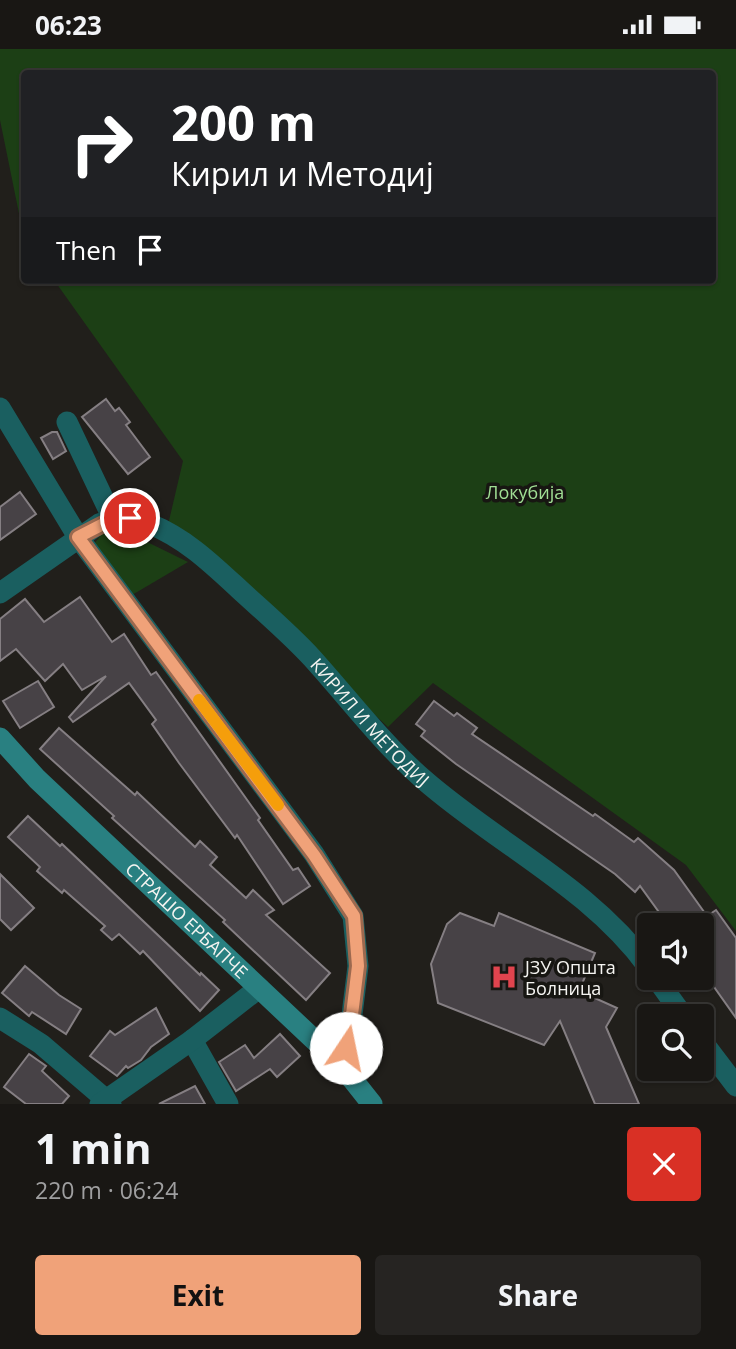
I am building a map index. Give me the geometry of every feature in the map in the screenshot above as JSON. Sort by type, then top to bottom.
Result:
[{"type":"main road","name":"СТРАШО ЕРБАПЧЕ","points":[[0,738],[37,779],[341,1065],[372,1104]]},
{"type":"street","points":[[0,408],[78,537],[314,855],[354,916],[358,966],[350,1031],[341,1065]]},
{"type":"street","points":[[0,593],[78,537],[113,519],[67,422]]},
{"type":"street","name":"КИРИЛ И МЕТОДИЈ","points":[[113,519],[130,518],[150,523],[207,559],[311,656],[389,747],[424,780],[576,894],[610,922],[637,952]]},
{"type":"street","points":[[0,1018],[41,1044],[106,1103],[259,988]]},
{"type":"street","points":[[192,1040],[228,1104]]},
{"type":"street","points":[[714,1057],[736,1086]]},
{"type":"green space","name":"Локубија","points":[[0,49],[736,49],[736,931],[686,865],[433,683],[388,727],[168,525],[183,461],[57,284],[716,284],[716,70],[21,70],[21,223],[0,120]]},
{"type":"green space","points":[[102,534],[139,538],[188,562],[132,595],[94,544]]},
{"type":"building","points":[[106,399],[115,411],[119,408],[130,422],[126,425],[150,457],[128,474],[82,417]]},
{"type":"building","points":[[57,432],[66,451],[53,459],[41,438]]},
{"type":"building","points":[[20,492],[36,514],[0,540],[0,507]]},
{"type":"building","points":[[80,597],[112,642],[124,634],[151,675],[156,672],[260,818],[258,820],[293,870],[298,868],[310,886],[283,904],[237,835],[235,838],[179,763],[152,724],[156,720],[129,683],[73,722],[69,717],[106,676],[82,690],[63,664],[45,681],[16,649],[0,661],[0,619],[25,599],[44,622]]},
{"type":"building","points":[[38,681],[54,707],[20,728],[3,701]]},
{"type":"building","points":[[434,701],[454,716],[457,713],[477,728],[472,734],[634,842],[638,838],[674,870],[705,913],[660,913],[640,886],[635,892],[615,874],[456,764],[421,736],[425,731],[416,724]]},
{"type":"building","points":[[59,728],[135,795],[137,792],[195,847],[200,841],[217,857],[210,865],[246,898],[253,890],[274,910],[266,915],[330,973],[306,1000],[223,922],[225,920],[40,749]]},
{"type":"building","points":[[28,816],[60,846],[62,844],[219,990],[200,1011],[143,951],[140,954],[119,934],[112,940],[101,930],[105,926],[64,890],[62,893],[37,871],[40,867],[8,837]]},
{"type":"building","points":[[0,874],[34,908],[11,930],[0,919]]},
{"type":"building","points":[[716,910],[736,938],[736,1018],[714,987],[714,913],[712,913]]},
{"type":"building","points":[[460,913],[494,926],[499,913],[595,953],[579,991],[617,1008],[606,1027],[639,1104],[595,1104],[560,1021],[544,1045],[438,1003],[431,964],[447,924]]},
{"type":"building","points":[[25,966],[59,995],[81,1009],[66,1034],[32,1012],[29,1016],[2,993]]},
{"type":"building","points":[[156,1008],[169,1034],[151,1047],[141,1060],[128,1068],[126,1066],[117,1076],[90,1056],[110,1031],[115,1035]]},
{"type":"building","points":[[280,1034],[300,1056],[277,1077],[270,1069],[236,1091],[219,1062],[245,1045],[254,1058]]},
{"type":"building","points":[[29,1054],[46,1066],[42,1071],[69,1096],[62,1104],[26,1104],[4,1087]]},
{"type":"building","points":[[195,1086],[205,1104],[159,1104]]},
{"type":"slow traffic","points":[[199,700],[278,805]]},
{"type":"place","name":"ЈЗУ Општа Болница","points":[[504,977]]},
{"type":"route","points":[[130,518],[113,519],[99,524],[78,537],[314,855],[354,916],[358,966],[346,1048]]}]
